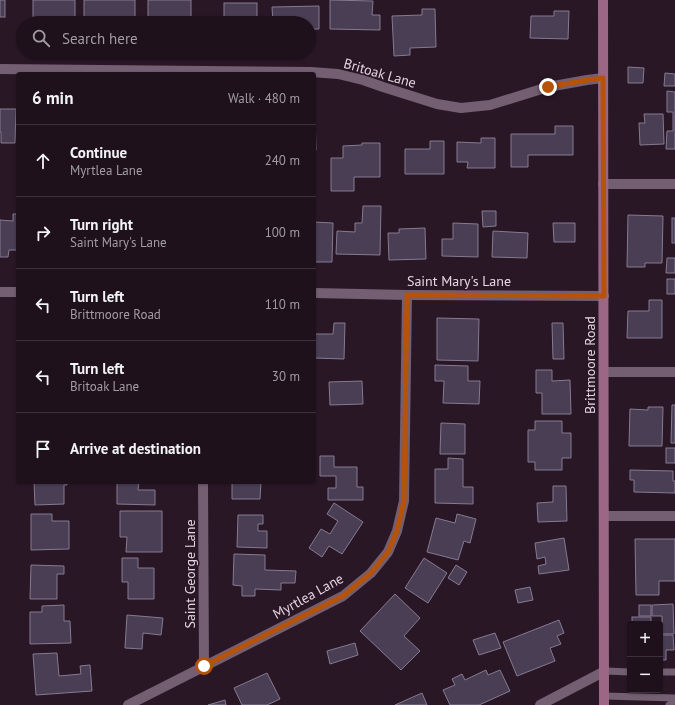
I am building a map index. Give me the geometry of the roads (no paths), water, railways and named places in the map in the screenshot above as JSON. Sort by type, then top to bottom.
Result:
[{"type":"street","name":"Brittmoore Road","points":[[602,0],[605,700]]},
{"type":"street","name":"Britoak Lane","points":[[0,69],[311,72]]},
{"type":"street","name":"Britoak Lane","points":[[316,72],[338,74],[363,80],[437,104],[461,108],[490,105],[548,87],[603,78]]},
{"type":"street","points":[[603,184],[675,184]]},
{"type":"street","points":[[0,292],[16,292]]},
{"type":"street","name":"Saint Mary's Lane","points":[[316,293],[604,296]]},
{"type":"street","name":"Myrtlea Lane","points":[[128,705],[343,596],[371,573],[388,552],[397,531],[404,501],[407,295]]},
{"type":"street","points":[[604,372],[675,372]]},
{"type":"street","name":"Saint George Lane","points":[[204,484],[204,666]]},
{"type":"street","points":[[604,516],[675,516]]},
{"type":"street","points":[[540,705],[605,671]]},
{"type":"lane","points":[[605,671],[627,672]]},
{"type":"lane","points":[[663,672],[675,672]]},
{"type":"lane","points":[[605,700],[675,699]]},
{"type":"lane","points":[[669,705],[675,699]]}]
